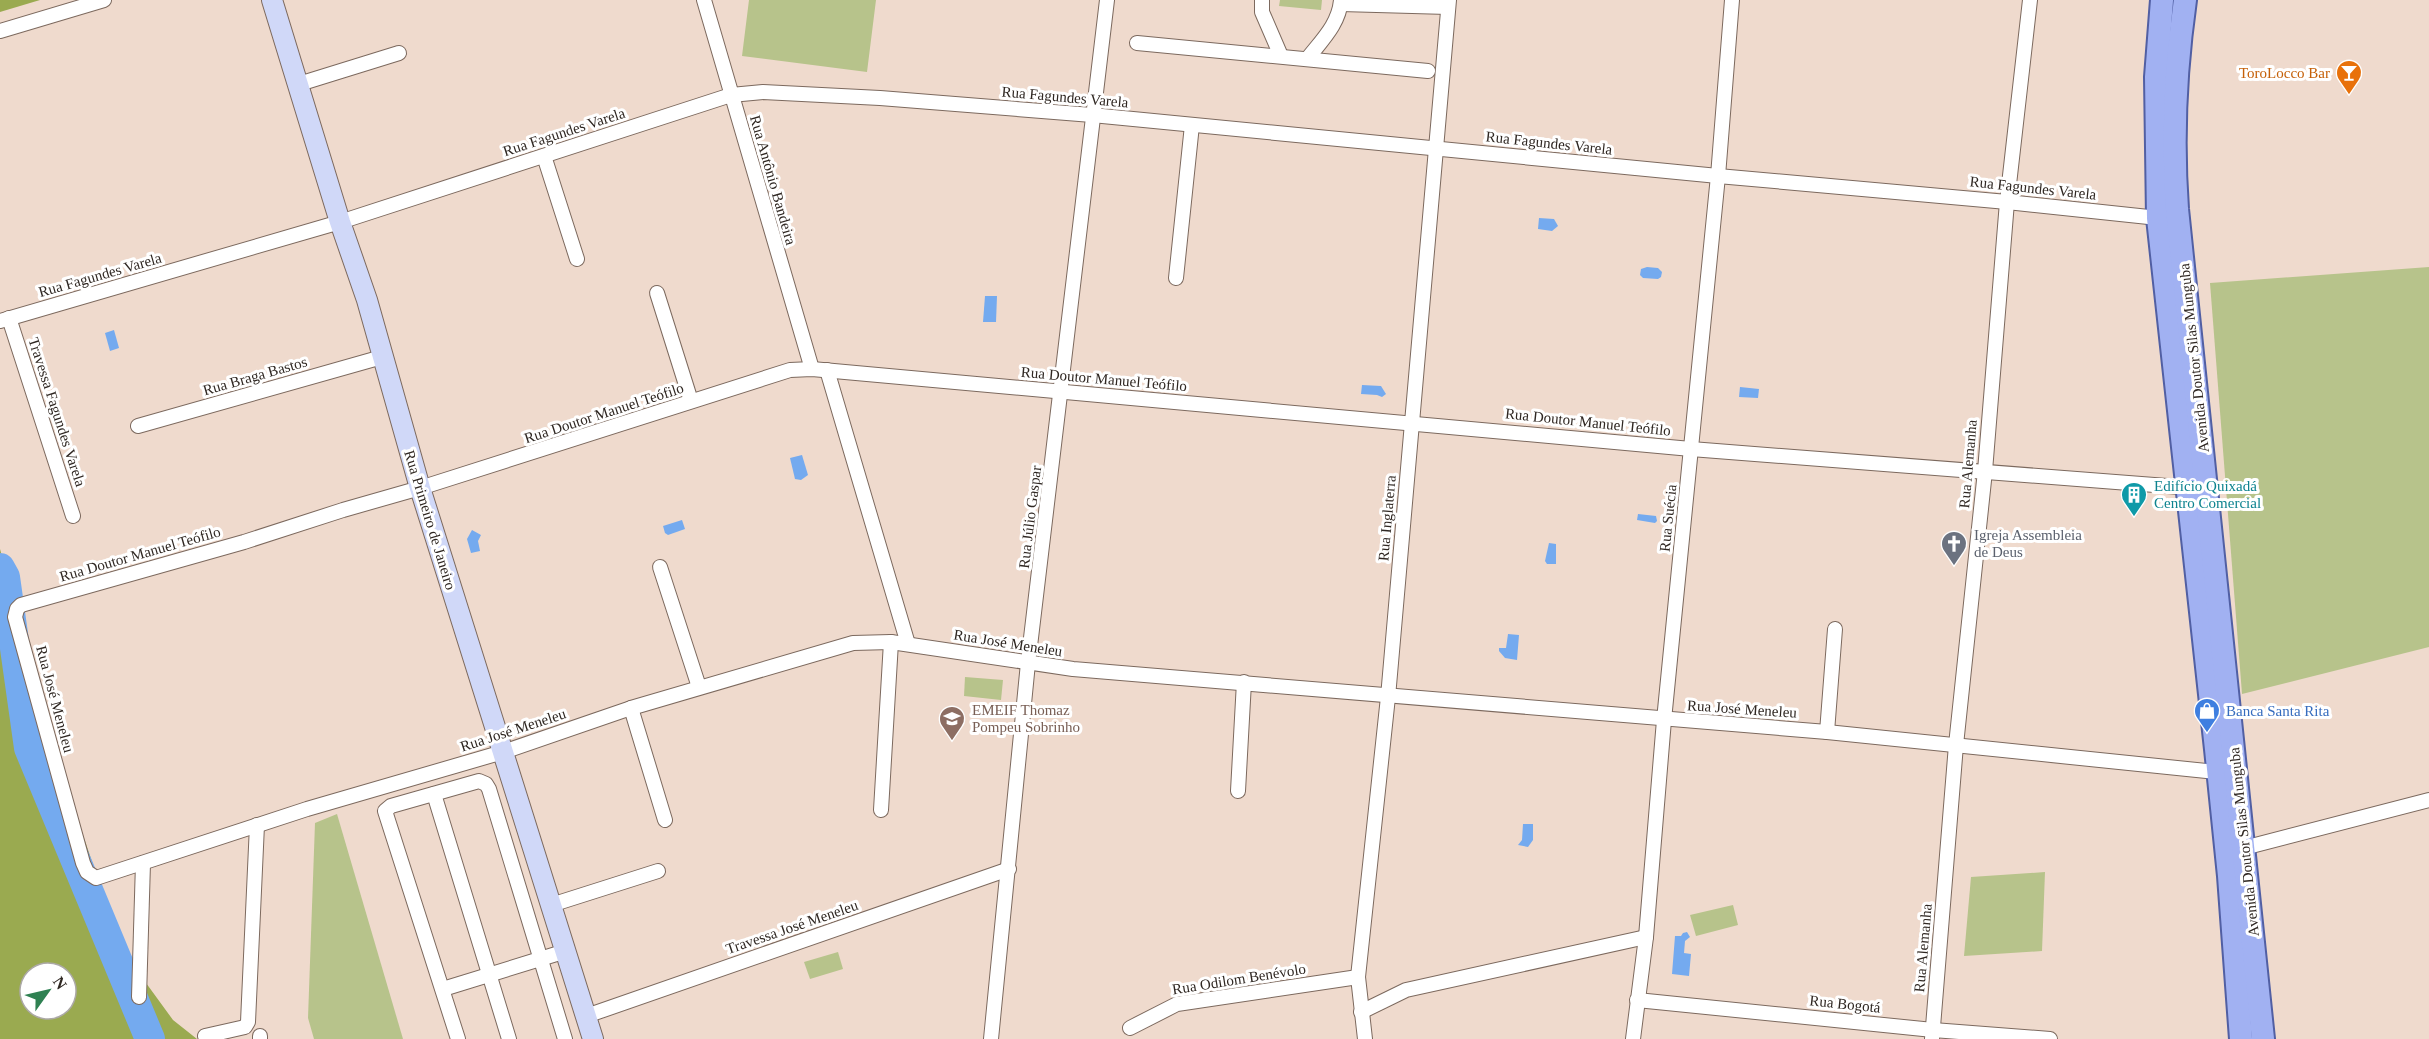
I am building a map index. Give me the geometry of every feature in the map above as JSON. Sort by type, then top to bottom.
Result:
[{"type":"main road","name":"Avenida Doutor Silas Munguba","points":[[2162,0],[2156,76],[2158,218],[2198,488]]},
{"type":"main road","name":"Avenida Doutor Silas Munguba","points":[[2185,0],[2178,48],[2175,100],[2175,180],[2198,488],[2235,850],[2263,1039]]},
{"type":"main road","name":"Avenida Doutor Silas Munguba","points":[[2235,850],[2241,1039]]},
{"type":"street","points":[[0,31],[104,0]]},
{"type":"street","name":"Rua Primeiro de Janeiro","points":[[272,0],[340,222],[367,300],[420,488],[593,1039]]},
{"type":"street","name":"Rua Antônio Bandeira","points":[[704,0],[812,369]]},
{"type":"street","name":"Rua Júlio Gaspar","points":[[991,1039],[1028,663],[1107,0]]},
{"type":"street","points":[[1262,0],[1262,12],[1281,56]]},
{"type":"street","name":"Rua Suécia","points":[[1633,1039],[1636,1000],[1646,937],[1718,176],[1732,0]]},
{"type":"street","name":"Rua Alemanha","points":[[1932,1034],[1956,745],[1985,471],[2007,202],[2030,0]]},
{"type":"street","points":[[1308,58],[1330,31],[1341,2],[1448,3]]},
{"type":"street","name":"Rua Inglaterra","points":[[1365,1039],[1358,977],[1388,697],[1448,3]]},
{"type":"street","points":[[1137,43],[1428,71]]},
{"type":"street","points":[[299,84],[399,52]]},
{"type":"street","name":"Rua Fagundes Varela","points":[[4,319],[340,222],[731,95],[763,92],[880,98],[1192,124],[2158,218]]},
{"type":"street","points":[[1176,278],[1192,124]]},
{"type":"street","points":[[544,156],[577,259]]},
{"type":"street","points":[[657,293],[692,401]]},
{"type":"street","name":"Travessa Fagundes Varela","points":[[4,319],[74,516]]},
{"type":"street","name":"Rua Braga Bastos","points":[[138,426],[382,357]]},
{"type":"street","name":"Rua Doutor Manuel Teófilo","points":[[30,602],[244,542],[554,447],[790,370],[827,370],[1691,449],[2198,488]]},
{"type":"street","points":[[827,370],[908,644]]},
{"type":"street","points":[[660,567],[699,687]]},
{"type":"street","name":"Rua José Meneleu","points":[[30,602],[16,609],[15,617],[87,872],[96,878],[307,808],[503,752],[631,708],[854,643],[908,644],[1073,669],[1827,732],[2227,773]]},
{"type":"street","points":[[1827,732],[1835,629]]},
{"type":"street","points":[[881,810],[891,642]]},
{"type":"street","points":[[1238,791],[1244,682]]},
{"type":"street","points":[[631,708],[665,820]]},
{"type":"street","points":[[458,1039],[385,811],[391,806],[479,781],[486,784],[565,1039]]},
{"type":"street","points":[[434,794],[509,1039]]},
{"type":"street","points":[[2235,850],[2429,800]]},
{"type":"street","points":[[205,1036],[242,1028],[248,1022],[257,825]]},
{"type":"street","points":[[139,997],[143,863]]},
{"type":"street","name":"Travessa José Meneleu","points":[[586,1016],[1009,869]]},
{"type":"street","points":[[551,905],[658,871]]},
{"type":"street","points":[[1361,1012],[1406,990],[1646,937]]},
{"type":"street","points":[[443,989],[566,951]]},
{"type":"street","name":"Rua Odilom Benévolo","points":[[1130,1028],[1177,1004],[1358,977]]},
{"type":"street","name":"Rua Bogotá","points":[[1636,1000],[1932,1034],[2050,1039]]},
{"type":"green space","points":[[0,0],[40,0],[0,12]]},
{"type":"green space","points":[[749,0],[876,0],[867,72],[742,56]]},
{"type":"green space","points":[[1280,0],[1322,0],[1321,10],[1279,6]]},
{"type":"green space","points":[[2429,267],[2429,647],[2242,694],[2210,283]]},
{"type":"green space","points":[[0,549],[66,785],[122,950],[173,1020],[197,1039],[0,1039]]},
{"type":"green space","points":[[965,677],[1003,680],[1001,700],[964,696]]},
{"type":"green space","points":[[337,814],[403,1039],[314,1039],[308,1018],[315,823]]},
{"type":"green space","points":[[2045,872],[2042,951],[1964,956],[1971,877]]},
{"type":"green space","points":[[1733,905],[1738,925],[1696,936],[1690,915]]},
{"type":"green space","points":[[838,952],[843,969],[810,979],[804,962]]},
{"type":"water","points":[[1539,218],[1554,219],[1558,226],[1552,231],[1538,229]]},
{"type":"water","points":[[1658,268],[1662,272],[1661,277],[1658,279],[1643,278],[1640,275],[1641,269]]},
{"type":"water","points":[[985,296],[997,296],[996,322],[983,322]]},
{"type":"water","points":[[114,330],[119,348],[110,351],[105,333]]},
{"type":"water","points":[[1362,385],[1381,386],[1386,394],[1382,397],[1361,394]]},
{"type":"water","points":[[1740,387],[1759,389],[1758,398],[1739,397]]},
{"type":"water","points":[[802,455],[808,475],[801,480],[795,479],[790,458]]},
{"type":"water","points":[[1638,514],[1656,516],[1657,521],[1655,523],[1637,520]]},
{"type":"water","points":[[682,520],[685,529],[668,535],[665,533],[663,526]]},
{"type":"water","points":[[472,530],[481,535],[478,541],[480,551],[471,553],[467,539]]},
{"type":"water","points":[[1549,543],[1556,544],[1556,564],[1547,564],[1545,561]]},
{"type":"water","points":[[1508,634],[1519,635],[1517,660],[1505,658],[1499,651],[1499,648],[1506,648]]},
{"type":"water","points":[[1523,824],[1533,824],[1533,840],[1528,847],[1518,845],[1522,840]]},
{"type":"water","points":[[1687,932],[1690,937],[1685,941],[1684,953],[1691,954],[1689,976],[1672,974],[1675,936],[1681,936]]},
{"type":"waterway","points":[[0,568],[5,577],[29,748],[150,1039]]},
{"type":"place","name":"ToroLocco Bar","points":[[2349,96]]},
{"type":"place","name":"Edifício Quixadá Centro Comercial","points":[[2134,518]]},
{"type":"place","name":"Igreja Assembleia de Deus","points":[[1954,567]]},
{"type":"place","name":"Banca Santa Rita","points":[[2207,734]]},
{"type":"place","name":"EMEIF Thomaz Pompeu Sobrinho","points":[[952,742]]}]
